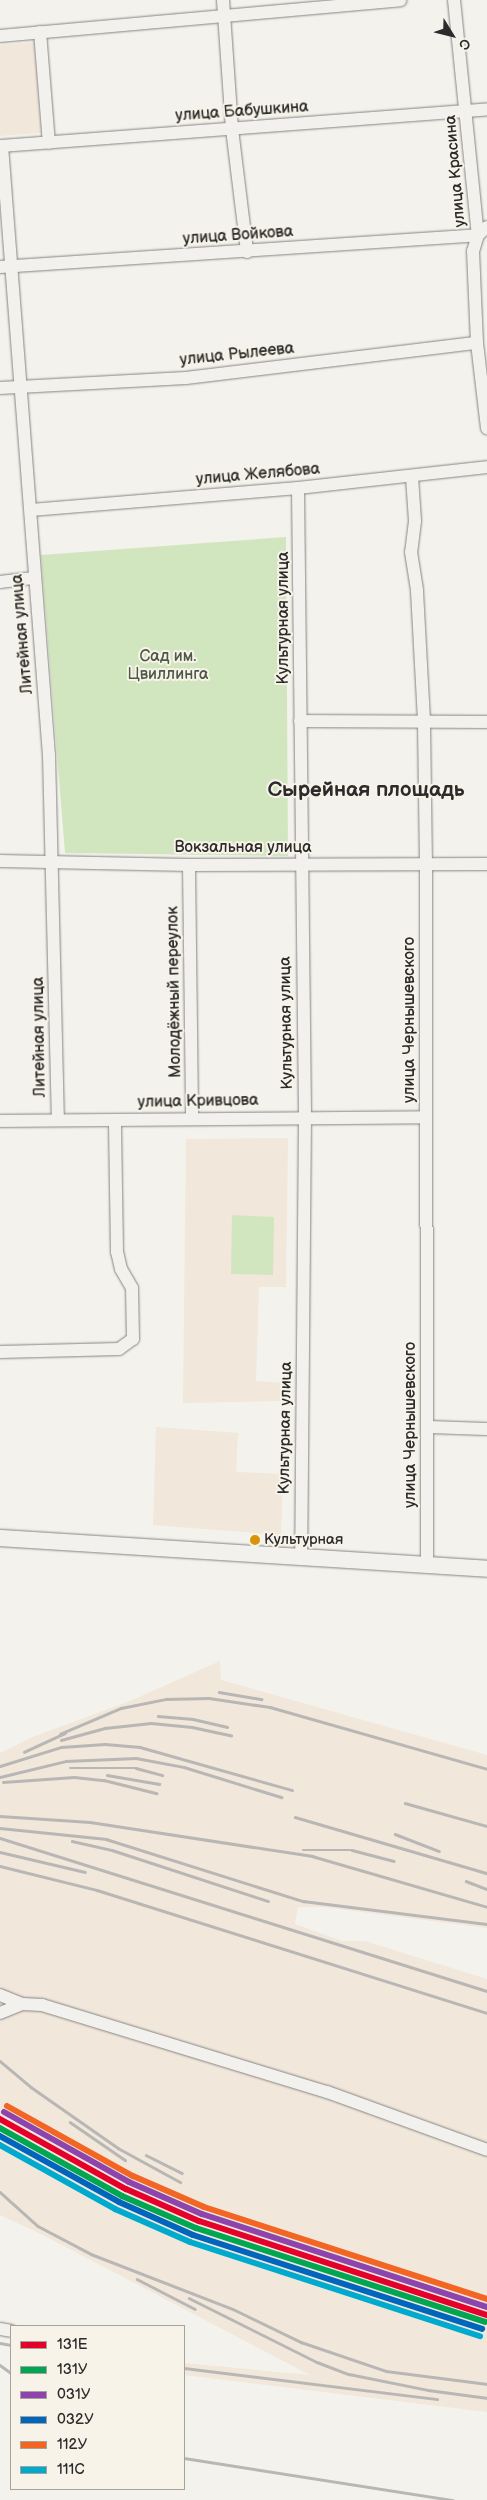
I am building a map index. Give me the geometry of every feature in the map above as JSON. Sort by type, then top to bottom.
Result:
[{"type":"main road","points":[[0,1538],[487,1569]]},
{"type":"street","points":[[223,0],[232,129],[247,252]]},
{"type":"street","points":[[0,36],[224,18],[400,0]]},
{"type":"street","name":"улица Красина","points":[[454,0],[482,231],[473,251],[477,344],[487,428]]},
{"type":"street","points":[[40,32],[48,143]]},
{"type":"street","name":"улица Бабушкина","points":[[1,146],[487,110]]},
{"type":"street","name":"Литейная улица","points":[[1,146],[6,267],[20,386],[31,510],[34,578],[39,599],[54,860],[58,1120]]},
{"type":"street","name":"улица Войкова","points":[[6,267],[247,252],[482,231]]},
{"type":"street","name":"улица Рылеева","points":[[0,388],[186,378],[477,344]]},
{"type":"street","name":"улица Желябова","points":[[31,510],[298,488],[487,467]]},
{"type":"street","name":"улица Чернышевского","points":[[412,476],[415,520],[411,552],[417,591],[424,722],[426,865],[427,1564]]},
{"type":"street","name":"Культурная улица","points":[[298,488],[300,863],[305,1117],[301,1557]]},
{"type":"street","points":[[0,582],[34,578]]},
{"type":"street","points":[[300,721],[487,722]]},
{"type":"street","name":"Вокзальная улица","points":[[0,861],[54,860],[189,865],[300,863],[487,864]]},
{"type":"street","name":"Молодёжный переулок","points":[[189,865],[192,1119]]},
{"type":"street","name":"улица Кривцова","points":[[0,1121],[426,1117]]},
{"type":"street","points":[[0,1352],[119,1349],[133,1339],[132,1288],[121,1269],[117,1252],[115,1120]]},
{"type":"street","points":[[428,1427],[487,1429]]},
{"type":"street","points":[[0,1995],[22,2004],[42,2005],[327,2092],[487,2150]]},
{"type":"street","points":[[0,2013],[22,2004]]},
{"type":"shaded area","points":[[35,42],[41,133],[0,136],[0,45]]},
{"type":"shaded area","points":[[288,1138],[286,1287],[259,1287],[256,1381],[285,1383],[284,1401],[183,1403],[186,1139]]},
{"type":"shaded area","points":[[156,1427],[238,1433],[236,1472],[283,1474],[281,1535],[153,1525]]},
{"type":"shaded area","points":[[220,1661],[221,1680],[487,1755],[487,1928],[323,1907],[298,1907],[295,1924],[342,1941],[365,1941],[487,1979],[487,2412],[185,2375],[185,2363],[310,2375],[41,2234],[0,2215],[0,1753],[35,1736],[130,1701]]},
{"type":"green space","name":"Сад им. Цвиллинга","points":[[286,537],[288,856],[65,853],[41,555]]},
{"type":"green space","points":[[232,1215],[274,1217],[273,1275],[231,1274]]},
{"type":"railway","points":[[219,1692],[261,1699]]},
{"type":"railway","points":[[60,1734],[121,1708],[166,1699],[209,1698],[270,1707],[487,1769]]},
{"type":"railway","points":[[158,1716],[193,1719],[227,1727]]},
{"type":"railway","points":[[61,1740],[105,1728],[151,1723],[192,1727],[231,1735]]},
{"type":"railway","points":[[24,1752],[65,1733]]},
{"type":"railway","points":[[0,1766],[61,1747],[105,1744],[140,1747],[292,1790]]},
{"type":"railway","points":[[0,1777],[66,1761],[136,1758],[184,1767],[281,1797]]},
{"type":"railway","points":[[70,1768],[136,1768],[162,1775]]},
{"type":"railway","points":[[107,1775],[159,1784]]},
{"type":"railway","points":[[3,1782],[74,1777],[104,1780],[156,1793]]},
{"type":"railway","points":[[405,1803],[487,1826]]},
{"type":"railway","points":[[0,1816],[90,1822],[312,1856],[487,1907]]},
{"type":"railway","points":[[295,1817],[487,1873]]},
{"type":"railway","points":[[0,1828],[106,1839],[303,1901],[487,1924]]},
{"type":"railway","points":[[395,1834],[439,1851]]},
{"type":"railway","points":[[0,1838],[487,1991]]},
{"type":"railway","points":[[72,1841],[112,1850],[268,1901]]},
{"type":"railway","points":[[303,1850],[352,1850],[394,1861]]},
{"type":"railway","points":[[0,1852],[85,1872]]},
{"type":"railway","points":[[0,1866],[97,1890],[487,2013]]},
{"type":"railway","points":[[466,1881],[487,1889]]},
{"type":"railway","points":[[0,2061],[31,2087],[118,2148],[180,2182]]},
{"type":"railway","points":[[70,2122],[125,2160]]},
{"type":"railway","points":[[146,2155],[182,2173]]},
{"type":"railway","points":[[0,2192],[38,2226],[91,2254],[233,2309],[301,2342],[386,2371],[487,2384]]},
{"type":"railway","points":[[137,2279],[195,2309]]},
{"type":"railway","points":[[189,2298],[317,2362],[349,2374],[428,2390],[487,2398]]},
{"type":"railway","points":[[0,2343],[10,2345]]},
{"type":"railway","points":[[0,2365],[10,2372]]},
{"type":"railway","points":[[185,2368],[437,2399]]},
{"type":"railway","points":[[185,2458],[453,2500]]},
{"type":"transit line","name":"112У","points":[[7,2106],[133,2176],[204,2207],[487,2299]]},
{"type":"transit line","name":"031У","points":[[4,2112],[129,2182],[202,2214],[487,2307]]},
{"type":"transit line","name":"131Е","points":[[0,2119],[126,2189],[199,2221],[487,2315]]},
{"type":"transit line","name":"131У","points":[[0,2128],[122,2196],[196,2228],[485,2322]]},
{"type":"transit line","name":"032У","points":[[0,2136],[119,2202],[193,2235],[482,2329]]},
{"type":"transit line","name":"111С","points":[[0,2145],[115,2209],[190,2242],[480,2336]]},
{"type":"place","name":"Культурная","points":[[255,1540]]},
{"type":"district","name":"Сырейная площадь","points":[[366,790]]}]
